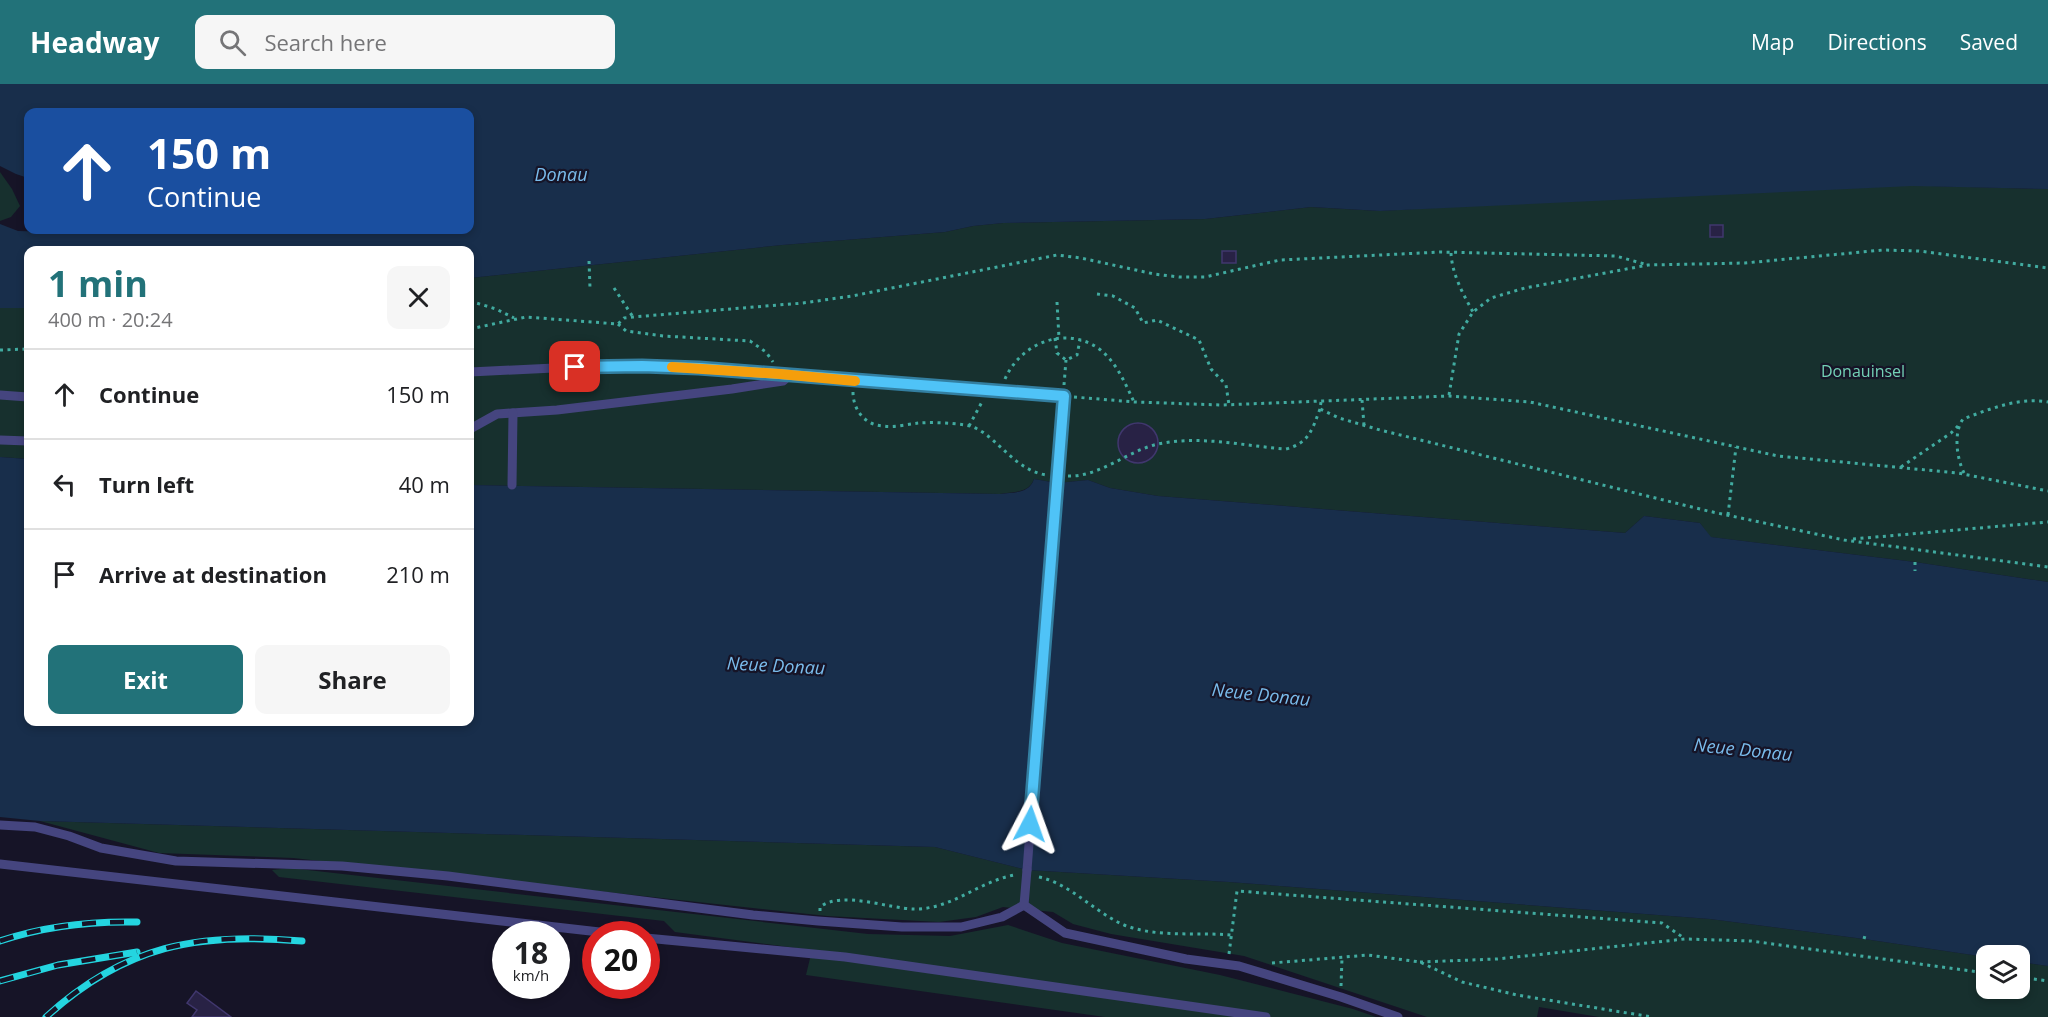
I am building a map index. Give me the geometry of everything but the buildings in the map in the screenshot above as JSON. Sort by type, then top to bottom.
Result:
[{"type":"lane","points":[[474,372],[642,366],[699,368],[1064,396],[1024,905]]},
{"type":"lane","points":[[474,427],[497,414],[557,410],[732,389],[783,381],[790,375]]},
{"type":"lane","points":[[0,395],[24,397]]},
{"type":"lane","points":[[512,486],[513,413]]},
{"type":"lane","points":[[0,440],[24,441]]},
{"type":"lane","points":[[0,825],[35,827],[101,848],[176,861],[342,866],[448,876],[753,915],[839,923],[902,927],[961,927],[1002,917],[1024,905]]},
{"type":"lane","points":[[0,864],[582,930]]},
{"type":"lane","points":[[1024,905],[1065,933],[1186,959],[1239,966],[1398,1017]]},
{"type":"lane","points":[[660,939],[845,957],[1266,1017]]},
{"type":"path","points":[[1449,396],[1460,334],[1473,312],[1491,298],[1525,288],[1648,265],[1745,262],[1883,250],[1919,251],[2048,268]]},
{"type":"path","points":[[1451,252],[1451,261],[1459,285],[1473,312]]},
{"type":"path","points":[[618,324],[624,318],[803,303],[852,296],[1057,255],[1179,277],[1205,277],[1280,260],[1451,252],[1616,256],[1648,265]]},
{"type":"path","points":[[589,261],[590,288]]},
{"type":"path","points":[[614,288],[633,317]]},
{"type":"path","points":[[1097,294],[1113,296],[1135,308],[1143,323],[1156,320],[1199,340],[1211,369],[1226,385],[1228,405]]},
{"type":"path","points":[[474,302],[514,318]]},
{"type":"path","points":[[1057,302],[1057,353],[1066,360]]},
{"type":"path","points":[[474,328],[526,317],[618,324],[626,331],[663,336],[750,341],[757,344],[773,361]]},
{"type":"path","points":[[999,391],[1008,371],[1017,359],[1029,349],[1057,338],[1080,340],[1099,349],[1112,361],[1122,376],[1134,402]]},
{"type":"path","points":[[1066,360],[1077,355],[1080,340]]},
{"type":"path","points":[[0,350],[24,349]]},
{"type":"path","points":[[1065,377],[1066,360]]},
{"type":"path","points":[[854,381],[855,405],[860,414],[869,422]]},
{"type":"path","points":[[1064,396],[1134,402],[1228,405],[1449,396],[1530,402],[1778,456],[1965,474],[2048,490]]},
{"type":"path","points":[[969,426],[983,400]]},
{"type":"path","points":[[1362,400],[1364,425]]},
{"type":"path","points":[[1901,467],[1951,433],[1963,419],[2000,405],[2034,400],[2048,402]]},
{"type":"path","points":[[1264,447],[1286,449],[1297,447],[1305,441],[1321,402]]},
{"type":"path","points":[[1320,409],[1364,425],[1728,515],[1844,540],[2048,567]]},
{"type":"path","points":[[1959,424],[1957,450],[1959,464],[1965,474]]},
{"type":"path","points":[[1728,515],[1736,447]]},
{"type":"path","points":[[1844,540],[2048,522]]},
{"type":"path","points":[[1915,562],[1915,571]]},
{"type":"path","points":[[1228,964],[1237,891],[1662,923],[1685,939]]},
{"type":"path","points":[[1864,939],[1866,932]]},
{"type":"path","points":[[1262,964],[1368,955],[1419,962],[1497,959],[1685,939],[1751,941],[1976,972]]},
{"type":"path","points":[[1341,997],[1342,958]]},
{"type":"path","points":[[1419,962],[1462,982],[1517,995],[1652,1017]]},
{"type":"path","points":[[2030,979],[2048,981]]},
{"type":"green space","points":[[0,172],[20,206],[11,217],[0,221]]},
{"type":"green space","name":"Donauinsel","points":[[1925,179],[1931,186],[2048,189],[2048,582],[1915,562],[1710,537],[1700,523],[1644,516],[1625,533],[1158,496],[1110,488],[1088,480],[1057,483],[1034,479],[1032,484],[1025,489],[1000,494],[474,485],[474,278],[782,245],[945,232],[1003,223],[1205,219],[1311,207],[1380,211]]},
{"type":"green space","points":[[0,308],[24,308],[24,459],[0,457]]},
{"type":"green space","points":[[40,821],[935,847],[1027,870],[1229,882],[1710,919],[1976,956],[1976,999],[2030,999],[2030,964],[2048,966],[2048,1017],[1599,1017],[1539,1007],[1537,1017],[1427,1017],[1244,956],[1111,934],[1073,924],[1053,912],[1003,907],[976,917],[939,922],[827,916],[293,858],[159,853]]},
{"type":"green space","points":[[290,868],[868,934],[950,936],[1008,925],[1062,943],[1220,975],[1376,1017],[1105,1017],[806,975],[812,950],[675,932],[664,921],[279,877],[272,870]]},
{"type":"water","name":"Donau","points":[[0,84],[2048,84],[2048,189],[1912,186],[1380,211],[1311,207],[1205,219],[1003,223],[945,232],[782,245],[474,278],[474,246],[24,246],[24,308],[0,308],[0,224],[24,231],[24,234],[474,234],[474,108],[24,108],[24,177],[0,166]]},
{"type":"water","name":"Neue Donau","points":[[0,457],[24,459],[24,726],[474,726],[474,485],[1000,494],[1025,490],[1034,479],[1057,483],[1088,480],[1110,488],[1158,496],[1625,533],[1644,516],[1700,523],[1711,537],[1915,562],[2048,582],[2048,966],[2030,964],[2030,945],[1976,945],[1976,956],[1710,919],[1229,882],[1027,870],[935,847],[40,821],[0,817]]},
{"type":"railway","points":[[0,941],[68,926],[102,922],[137,922]]},
{"type":"railway","points":[[46,1017],[75,993],[105,973],[134,959],[165,949],[196,942],[229,939],[302,941]]},
{"type":"railway","points":[[0,981],[58,965],[137,952]]},
{"type":"slow traffic","points":[[672,367],[855,381]]},
{"type":"route","points":[[575,367],[699,368],[1064,396],[1030,824]]}]
